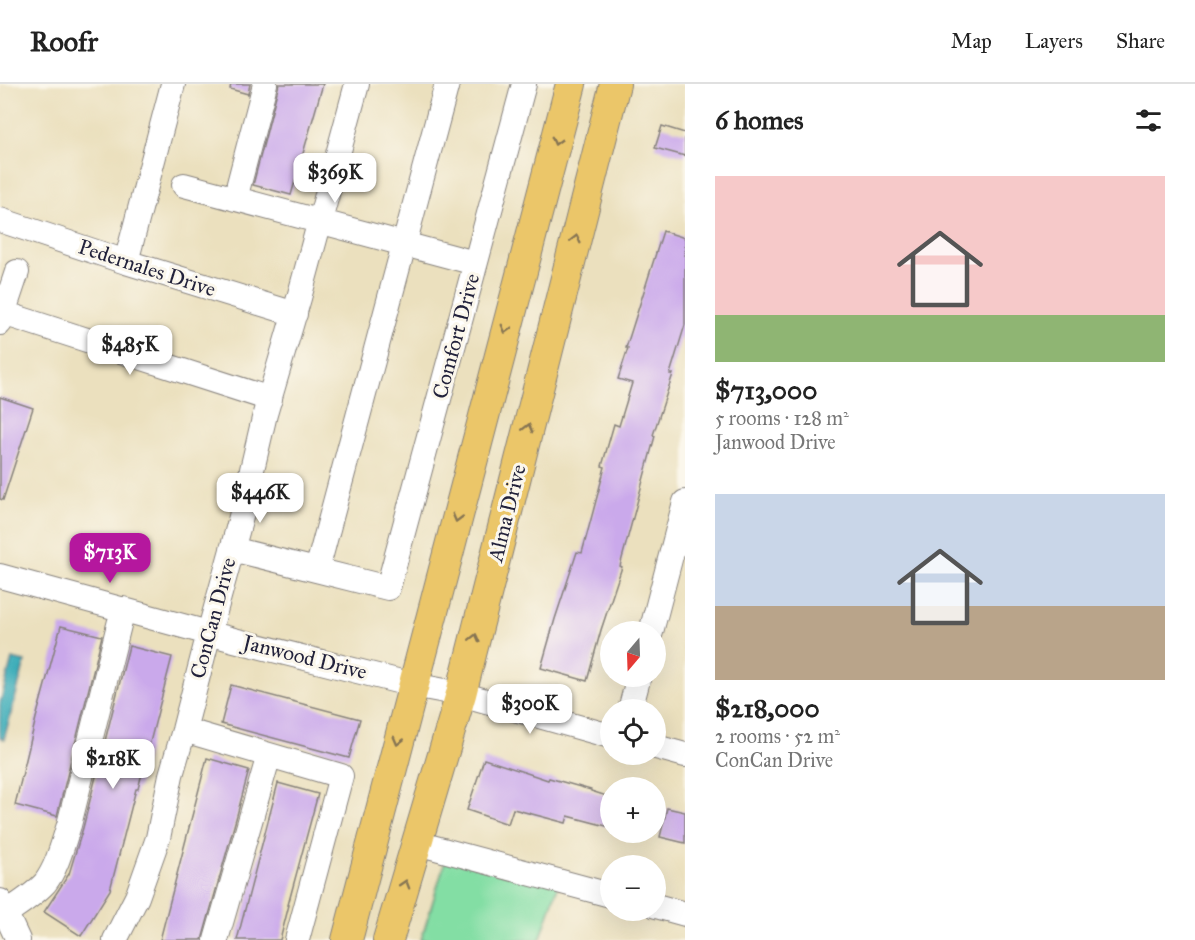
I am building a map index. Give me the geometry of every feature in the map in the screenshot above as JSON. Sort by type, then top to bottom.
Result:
[{"type":"main road","points":[[347,940],[571,84]]},
{"type":"main road","name":"Alma Drive","points":[[388,940],[461,694],[615,84]]},
{"type":"street","points":[[126,262],[172,84]]},
{"type":"street","points":[[235,199],[266,84]]},
{"type":"street","name":"ConCan Drive","points":[[115,940],[137,897],[158,837],[171,775],[270,399],[357,84]]},
{"type":"street","points":[[232,549],[317,570],[447,84]]},
{"type":"street","name":"Comfort Drive","points":[[317,570],[388,588],[524,84]]},
{"type":"street","points":[[184,185],[475,263]]},
{"type":"street","name":"Pedernales Drive","points":[[0,220],[295,314]]},
{"type":"street","points":[[17,272],[2,318],[270,399]]},
{"type":"street","points":[[654,621],[685,502]]},
{"type":"street","name":"Janwood Drive","points":[[0,576],[209,633],[413,685],[461,694],[600,733]]},
{"type":"street","points":[[15,939],[3,907],[27,898],[45,882],[58,859],[69,825],[123,609]]},
{"type":"street","points":[[184,730],[341,777],[297,940]]},
{"type":"street","points":[[666,750],[685,755]]},
{"type":"street","points":[[216,940],[268,755]]},
{"type":"street","points":[[417,843],[600,892]]},
{"type":"street","points":[[666,909],[685,914]]},
{"type":"green space","points":[[448,852],[559,883],[540,940],[421,940]]},
{"type":"water","points":[[12,659],[25,662],[4,739],[0,738],[0,704]]},
{"type":"building","points":[[231,84],[250,84],[248,94],[230,89]]},
{"type":"building","points":[[279,84],[323,84],[291,195],[253,185]]},
{"type":"building","points":[[662,126],[685,133],[685,156],[655,148]]},
{"type":"building","points":[[663,231],[685,238],[685,325],[670,374],[673,374],[653,435],[655,436],[620,566],[622,567],[604,621],[600,621],[600,634],[587,681],[541,668],[577,552],[582,553],[614,424],[619,426],[632,383],[618,379],[628,348],[626,348]]},
{"type":"building","points":[[0,397],[33,408],[3,500],[0,499]]},
{"type":"building","points":[[61,626],[102,636],[57,816],[15,805]]},
{"type":"building","points":[[129,646],[172,657],[110,890],[81,936],[44,912],[69,874],[83,828]]},
{"type":"building","points":[[231,685],[360,719],[349,758],[221,724]]},
{"type":"building","points":[[207,758],[249,770],[202,940],[160,940]]},
{"type":"building","points":[[484,759],[600,794],[600,824],[568,816],[566,823],[513,809],[508,824],[467,810]]},
{"type":"building","points":[[278,783],[318,794],[280,940],[237,940]]},
{"type":"building","points":[[667,808],[685,812],[685,843],[666,838]]}]
